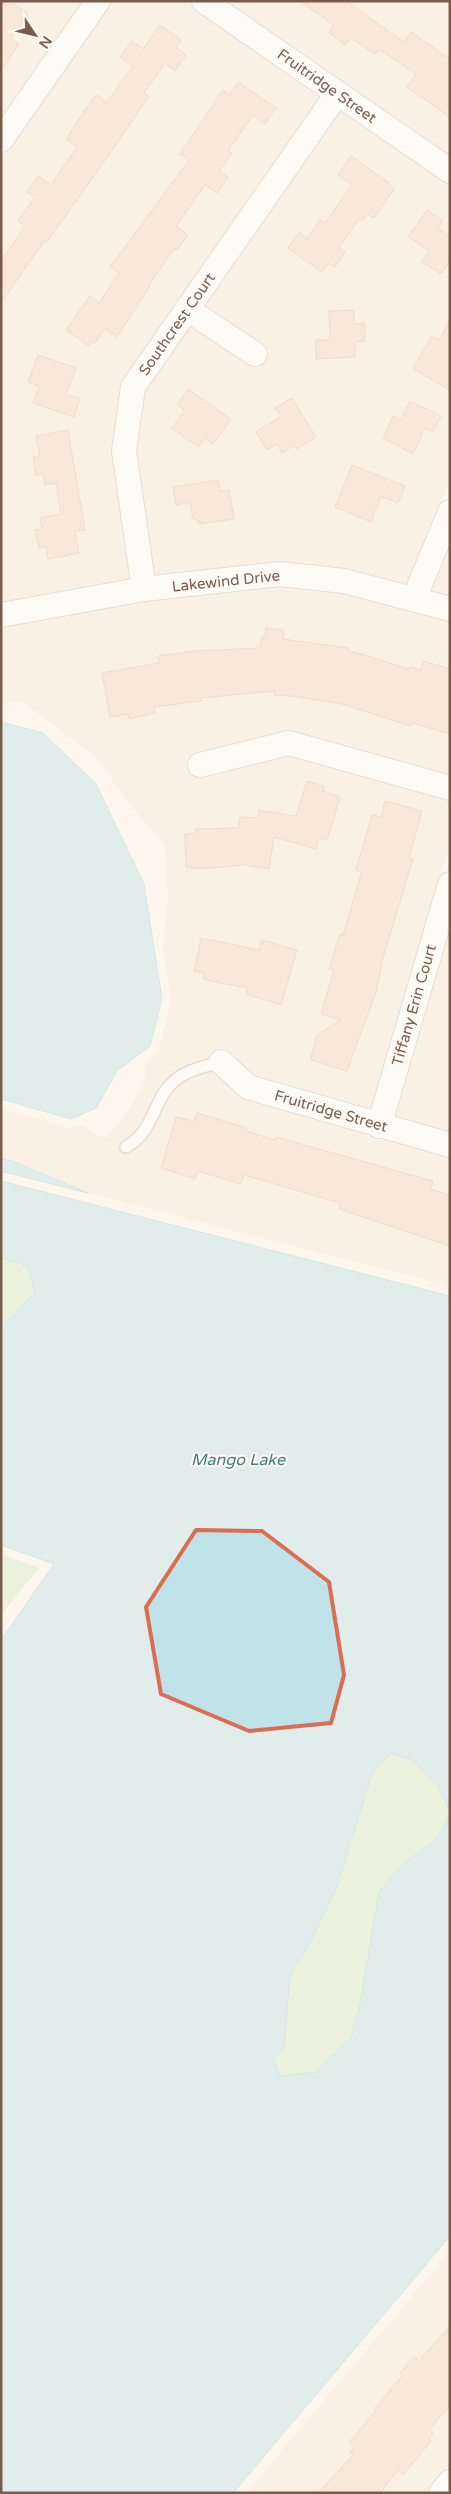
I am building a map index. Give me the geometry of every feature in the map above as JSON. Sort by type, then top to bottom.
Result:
[{"type":"street","points":[[1,140],[98,1]]},
{"type":"street","name":"Fruitridge Street","points":[[204,1],[450,171]]},
{"type":"street","name":"Southcrest Court","points":[[144,589],[124,451],[133,387],[337,94]]},
{"type":"street","points":[[187,309],[255,354]]},
{"type":"street","points":[[414,599],[450,512]]},
{"type":"street","name":"Lakewind Drive","points":[[1,615],[144,589],[280,574],[344,581],[450,609]]},
{"type":"street","points":[[200,765],[289,743],[450,788]]},
{"type":"street","name":"Tiffany Erin Court","points":[[379,1126],[450,884]]},
{"type":"street","name":"Fruitridge Street","points":[[221,1062],[248,1087],[450,1145]]},
{"type":"street","points":[[441,2493],[450,2482]]},
{"type":"lane","points":[[126,1147],[138,1140],[146,1131],[160,1098],[170,1086],[192,1070],[221,1062]]},
{"type":"highlighted area","points":[[196,1530],[262,1531],[329,1582],[344,1675],[331,1723],[249,1731],[161,1694],[146,1607]]},
{"type":"shaded area","points":[[1,1],[84,1],[1,120]]},
{"type":"shaded area","points":[[112,1],[186,1],[322,95],[124,380],[131,580],[1,604],[1,160]]},
{"type":"shaded area","points":[[222,1],[450,1],[450,158]]},
{"type":"shaded area","points":[[341,109],[450,183],[450,481],[406,586],[153,577],[135,452],[144,392],[191,324],[259,369],[270,352],[203,307]]},
{"type":"shaded area","points":[[450,542],[450,598],[429,592]]},
{"type":"shaded area","points":[[281,585],[343,592],[450,620],[450,777],[285,732],[186,757],[193,777],[290,754],[450,799],[450,843],[371,1112],[253,1078],[220,1047],[206,1062],[246,1098],[386,1139],[450,1155],[450,1286],[88,1193],[1,1159],[1,1108],[69,1128],[80,1125],[105,1139],[124,1118],[145,1081],[145,1063],[159,1051],[171,1001],[163,948],[168,897],[165,845],[132,807],[95,756],[21,701],[1,704],[1,626],[146,600]]},
{"type":"shaded area","points":[[450,925],[450,1134],[393,1118]]},
{"type":"shaded area","points":[[450,2251],[450,2464],[425,2493],[246,2493]]},
{"type":"green space","points":[[1,1258],[28,1266],[35,1293],[7,1322],[1,1324]]},
{"type":"green space","points":[[1,1554],[39,1568],[1,1615]]},
{"type":"green space","points":[[391,1753],[414,1761],[438,1786],[450,1813],[441,1832],[432,1843],[405,1862],[379,1892],[361,2000],[351,2038],[316,2072],[280,2077],[273,2059],[284,2048],[290,1975],[308,1947],[336,1889],[372,1774]]},
{"type":"water","points":[[1,722],[43,733],[96,784],[144,884],[162,999],[150,1046],[117,1071],[96,1108],[71,1119],[1,1099]]},
{"type":"water","points":[[1,1159],[12,1161],[88,1193],[1,1171]]},
{"type":"water","name":"Mango Lake","points":[[1,1181],[450,1296],[450,1812],[438,1786],[414,1761],[391,1753],[372,1774],[336,1889],[308,1947],[290,1975],[284,2048],[273,2059],[280,2076],[316,2072],[351,2038],[361,2000],[379,1892],[405,1862],[432,1843],[441,1832],[450,1813],[450,2236],[233,2493],[1,2493],[1,1640],[54,1564],[1,1545],[1,1324],[7,1322],[35,1293],[28,1266],[1,1258]]},
{"type":"building","points":[[1,1],[9,1],[28,14],[11,38],[19,44],[1,70]]},
{"type":"building","points":[[300,1],[346,1],[404,42],[411,32],[450,59],[450,117],[407,87],[416,74],[379,49],[375,54],[351,38],[345,45],[329,33],[334,25]]},
{"type":"building","points":[[160,25],[181,40],[176,47],[186,55],[175,71],[165,63],[144,93],[149,96],[113,149],[1,303],[1,261],[25,226],[18,221],[35,197],[27,192],[38,176],[51,185],[77,147],[66,139],[85,110],[96,95],[107,102],[133,66],[120,57],[132,41],[143,49]]},
{"type":"building","points":[[238,82],[276,108],[265,124],[253,115],[228,151],[232,153],[219,171],[228,177],[217,193],[205,185],[176,226],[188,235],[177,250],[174,249],[117,337],[105,329],[95,343],[92,341],[89,346],[66,330],[90,296],[99,303],[119,273],[110,267],[189,160],[180,154],[223,90],[230,95]]},
{"type":"building","points":[[351,156],[389,183],[394,189],[374,218],[367,214],[362,221],[359,219],[339,248],[345,252],[335,267],[329,263],[322,272],[288,248],[299,232],[307,238],[320,220],[325,223],[352,185],[338,175]]},
{"type":"building","points":[[427,210],[443,221],[438,228],[450,237],[450,261],[441,274],[422,262],[429,251],[408,237]]},
{"type":"building","points":[[354,310],[354,324],[365,323],[365,341],[355,342],[355,357],[316,359],[316,340],[330,340],[329,311]]},
{"type":"building","points":[[450,319],[450,390],[413,369],[432,336],[439,340]]},
{"type":"building","points":[[38,355],[76,368],[66,394],[80,399],[74,417],[33,403],[39,386],[28,382]]},
{"type":"building","points":[[188,389],[231,419],[213,444],[205,438],[198,447],[172,428],[185,410],[177,405]]},
{"type":"building","points":[[292,398],[316,437],[297,449],[294,445],[282,453],[277,444],[267,450],[256,432],[281,416],[275,408]]},
{"type":"building","points":[[410,401],[441,416],[433,432],[425,428],[413,454],[383,438],[393,416],[401,420]]},
{"type":"building","points":[[68,430],[85,530],[75,531],[79,553],[48,559],[46,547],[39,548],[35,530],[42,529],[40,518],[61,514],[56,483],[45,485],[43,474],[36,475],[33,457],[40,456],[36,436]]},
{"type":"building","points":[[352,465],[405,486],[398,503],[381,496],[371,522],[335,507]]},
{"type":"building","points":[[218,480],[220,491],[229,490],[234,519],[198,524],[197,519],[193,519],[190,502],[176,505],[173,487]]},
{"type":"building","points":[[266,628],[284,630],[283,639],[348,648],[348,650],[409,669],[410,667],[420,670],[423,661],[450,669],[450,734],[412,723],[411,726],[342,704],[274,695],[275,691],[201,698],[201,701],[154,707],[155,713],[129,719],[128,714],[110,717],[102,673],[159,663],[158,656],[194,651],[260,648],[262,637],[265,637]]},
{"type":"building","points":[[307,781],[324,786],[323,791],[340,797],[327,840],[319,838],[316,849],[274,837],[269,869],[244,865],[198,869],[186,867],[185,834],[196,833],[196,829],[238,828],[240,817],[258,818],[259,810],[296,816]]},
{"type":"building","points":[[385,801],[422,811],[409,858],[413,859],[383,958],[376,992],[347,1071],[311,1060],[311,1057],[317,1035],[341,1020],[321,1014],[334,970],[329,969],[340,934],[343,935],[362,871],[356,870],[372,815],[381,817]]},
{"type":"building","points":[[201,938],[259,950],[262,940],[297,950],[281,1005],[246,994],[248,988],[210,981],[203,978],[204,973],[194,971]]},
{"type":"building","points":[[197,1113],[247,1128],[246,1131],[275,1140],[276,1137],[433,1181],[430,1189],[450,1195],[450,1246],[339,1209],[340,1203],[244,1175],[241,1184],[198,1171],[195,1179],[161,1168],[176,1117],[194,1121]]},
{"type":"building","points":[[450,2326],[450,2405],[429,2430],[433,2434],[429,2439],[431,2441],[403,2475],[398,2470],[380,2493],[318,2493],[353,2455],[350,2452],[355,2447],[349,2442],[376,2411],[374,2409],[403,2375],[400,2373],[414,2357],[419,2361]]}]
